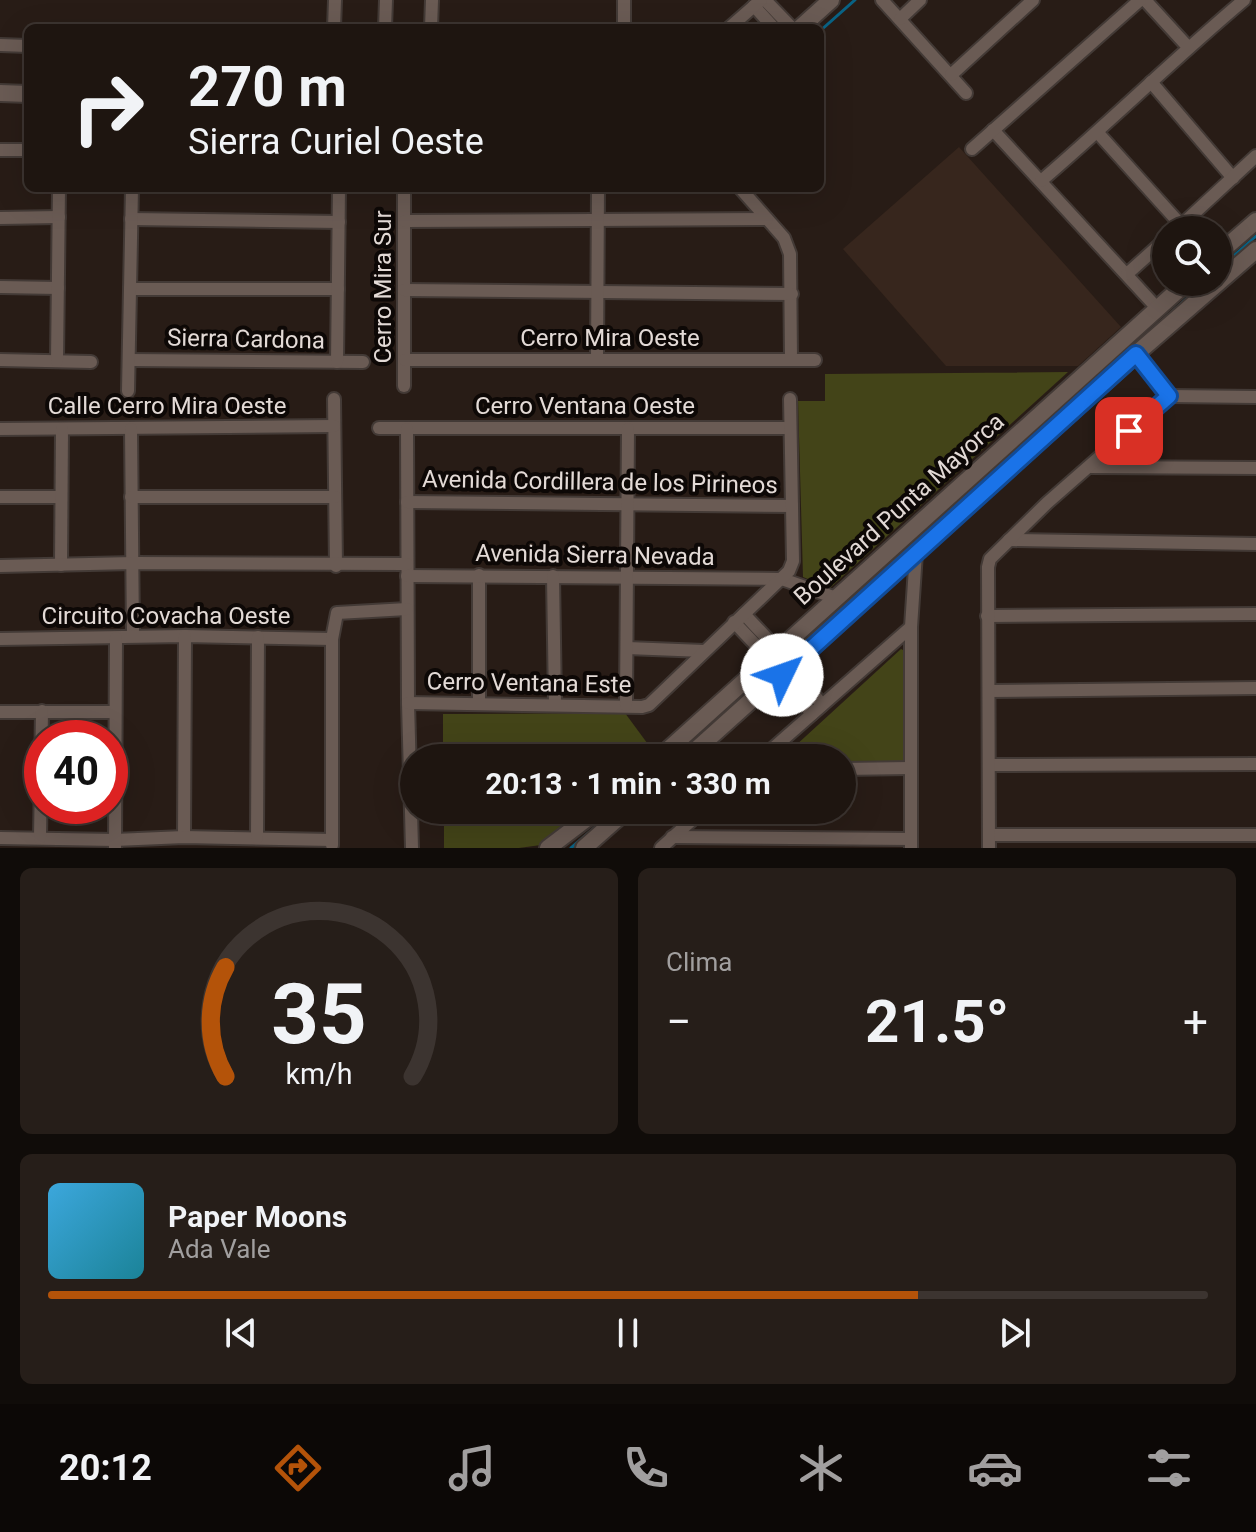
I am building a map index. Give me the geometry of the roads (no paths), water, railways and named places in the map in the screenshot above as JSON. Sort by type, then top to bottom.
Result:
[{"type":"street","points":[[334,24],[335,0]]},
{"type":"street","points":[[385,24],[386,0]]},
{"type":"street","points":[[431,24],[432,0]]},
{"type":"street","points":[[624,0],[624,24]]},
{"type":"street","points":[[804,24],[831,0]]},
{"type":"street","points":[[882,0],[966,93]]},
{"type":"street","points":[[900,19],[920,0]]},
{"type":"street","points":[[951,75],[1033,0]]},
{"type":"street","points":[[972,149],[1142,0],[1188,47]]},
{"type":"street","points":[[1041,181],[1244,0]]},
{"type":"street","points":[[734,24],[760,2]]},
{"type":"street","points":[[760,2],[772,24]]},
{"type":"street","points":[[760,2],[787,24]]},
{"type":"street","points":[[0,45],[24,46]]},
{"type":"street","points":[[1151,82],[1233,178]]},
{"type":"street","points":[[0,93],[24,94]]},
{"type":"street","points":[[993,130],[1157,308]]},
{"type":"street","points":[[1098,133],[1168,216]]},
{"type":"street","points":[[0,150],[24,150]]},
{"type":"street","points":[[1191,216],[1256,156]]},
{"type":"street","points":[[57,361],[59,192]]},
{"type":"street","points":[[128,391],[132,192]]},
{"type":"street","points":[[337,362],[339,192]]},
{"type":"street","name":"Cerro Mira Sur","points":[[404,192],[404,386]]},
{"type":"street","points":[[597,359],[598,192]]},
{"type":"street","points":[[743,192],[784,238],[790,254],[791,359]]},
{"type":"street","points":[[0,218],[59,217]]},
{"type":"street","points":[[131,219],[339,222]]},
{"type":"street","points":[[405,221],[767,219]]},
{"type":"street","points":[[1232,242],[1256,221]]},
{"type":"street","name":"Boulevard Punta Mayorca","points":[[703,744],[1256,250]]},
{"type":"street","points":[[1127,274],[1152,252]]},
{"type":"street","points":[[0,287],[58,288]]},
{"type":"street","points":[[130,289],[338,289]]},
{"type":"street","points":[[404,290],[792,294]]},
{"type":"street","name":"Boulevard Punta Mayorca","points":[[675,744],[1171,296]]},
{"type":"street","points":[[1136,327],[1151,342]]},
{"type":"street","points":[[1136,354],[1169,396]]},
{"type":"street","points":[[0,360],[91,362]]},
{"type":"street","name":"Sierra Cardona","points":[[129,360],[363,362]]},
{"type":"street","name":"Cerro Mira Oeste","points":[[405,360],[815,360]]},
{"type":"street","points":[[1256,397],[1169,396],[990,559],[987,616],[989,842],[1256,835]]},
{"type":"street","points":[[334,399],[336,566]]},
{"type":"street","points":[[627,648],[704,651],[782,579],[793,561],[790,399]]},
{"type":"street","name":"Calle Cerro Mira Oeste","points":[[0,429],[334,426]]},
{"type":"street","name":"Cerro Ventana Oeste","points":[[379,428],[790,428]]},
{"type":"street","points":[[61,565],[62,429]]},
{"type":"street","points":[[131,429],[133,636]]},
{"type":"street","points":[[407,429],[412,848]]},
{"type":"street","points":[[626,705],[628,429]]},
{"type":"street","points":[[1090,467],[1256,468]]},
{"type":"street","points":[[0,497],[61,497]]},
{"type":"street","points":[[131,497],[335,497]]},
{"type":"street","name":"Avenida Cordillera de los Pirineos","points":[[407,502],[792,506]]},
{"type":"street","points":[[1009,540],[1256,544]]},
{"type":"street","points":[[672,837],[911,843],[911,627],[916,553]]},
{"type":"street","name":"Avenida Sierra Nevada","points":[[0,566],[134,563],[336,566],[479,575],[782,579],[836,598]]},
{"type":"street","points":[[479,575],[479,703]]},
{"type":"street","points":[[553,576],[555,704]]},
{"type":"street","points":[[0,838],[115,844],[184,837],[257,838],[332,844],[332,639],[337,613],[407,609]]},
{"type":"street","points":[[987,616],[1256,614]]},
{"type":"street","points":[[739,618],[787,670],[817,710]]},
{"type":"street","points":[[778,744],[911,627]]},
{"type":"street","points":[[184,837],[185,636]]},
{"type":"street","name":"Circuito Covacha Oeste","points":[[0,639],[185,636],[332,639]]},
{"type":"street","points":[[257,838],[258,637]]},
{"type":"street","points":[[115,844],[116,638]]},
{"type":"street","name":"Cerro Ventana Este","points":[[408,703],[642,707],[649,705],[704,651]]},
{"type":"street","points":[[990,691],[1256,688]]},
{"type":"street","points":[[40,838],[42,711]]},
{"type":"street","points":[[0,712],[115,712]]},
{"type":"street","points":[[990,765],[1256,764]]},
{"type":"street","points":[[856,769],[910,768]]},
{"type":"street","points":[[548,848],[580,824]]},
{"type":"street","points":[[584,848],[611,824]]},
{"type":"street","points":[[661,848],[687,824]]},
{"type":"waterway","points":[[824,27],[855,0]]},
{"type":"waterway","points":[[1232,257],[1256,236]]},
{"type":"waterway","points":[[1152,330],[1190,296]]},
{"type":"waterway","points":[[690,744],[770,672]]},
{"type":"waterway","points":[[571,848],[598,825]]}]
